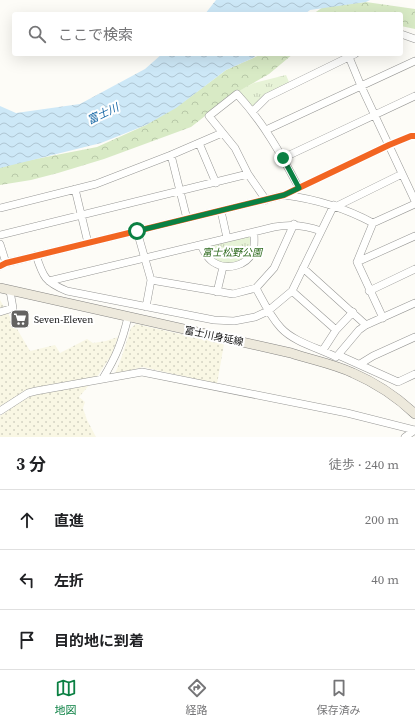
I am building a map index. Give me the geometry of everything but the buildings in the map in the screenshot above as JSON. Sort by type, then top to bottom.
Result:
[{"type":"main road","name":"富士川身延線","points":[[0,288],[291,353],[353,373],[402,402],[415,414]]},
{"type":"street","points":[[403,35],[415,38]]},
{"type":"street","points":[[253,111],[267,97],[350,56]]},
{"type":"street","points":[[352,56],[360,86],[415,202],[373,223],[357,262],[369,291],[383,318]]},
{"type":"street","points":[[266,130],[360,86],[414,63]]},
{"type":"street","points":[[266,200],[248,174],[235,148],[209,116],[237,94],[253,111],[266,130],[299,188]]},
{"type":"street","points":[[283,158],[415,96]]},
{"type":"street","points":[[0,208],[96,184],[222,133]]},
{"type":"street","points":[[0,244],[3,264],[266,200],[284,195],[411,136],[415,136]]},
{"type":"street","points":[[199,143],[216,183]]},
{"type":"street","points":[[170,155],[187,219]]},
{"type":"street","points":[[0,234],[216,183],[248,174]]},
{"type":"street","points":[[36,255],[41,272],[48,281],[67,290],[214,320],[234,321],[255,317],[268,311],[292,291],[321,231],[336,206],[402,174]]},
{"type":"street","points":[[76,189],[88,243]]},
{"type":"street","points":[[284,195],[302,197],[336,206],[373,223]]},
{"type":"street","points":[[221,211],[227,238]]},
{"type":"street","points":[[48,281],[274,227],[294,224],[321,231]]},
{"type":"street","points":[[151,280],[233,294],[256,288],[274,268],[294,224]]},
{"type":"street","points":[[137,231],[151,280],[146,307]]},
{"type":"street","points":[[201,245],[206,255],[213,262],[223,267],[236,266],[246,261],[253,251],[254,232]]},
{"type":"street","points":[[357,262],[415,236]]},
{"type":"street","points":[[217,292],[223,267]]},
{"type":"street","points":[[303,268],[366,325]]},
{"type":"street","points":[[369,291],[415,269]]},
{"type":"street","points":[[256,288],[268,311],[282,329],[297,339],[336,357]]},
{"type":"street","points":[[0,312],[13,308],[10,291]]},
{"type":"street","points":[[292,291],[336,330]]},
{"type":"street","points":[[415,303],[366,325],[359,330],[338,355],[398,382],[415,374]]},
{"type":"street","points":[[323,350],[336,330],[353,312]]},
{"type":"street","points":[[103,378],[114,360],[120,346],[128,317]]},
{"type":"street","points":[[360,364],[373,356],[415,337]]},
{"type":"street","points":[[0,411],[28,393],[142,372],[347,413],[415,430]]},
{"type":"street","points":[[405,437],[415,430]]},
{"type":"shaded area","points":[[0,300],[30,351],[55,345],[60,353],[87,339],[93,343],[118,337],[112,354],[97,377],[29,390],[0,406]]},
{"type":"shaded area","points":[[136,324],[224,344],[217,384],[143,367],[115,374],[131,328]]},
{"type":"shaded area","points":[[91,383],[79,397],[85,402],[83,408],[87,420],[96,437],[0,437],[0,416],[23,400],[36,394]]},
{"type":"green space","points":[[366,2],[415,9],[415,29],[403,26],[403,12],[316,12],[323,7]]},
{"type":"green space","points":[[258,56],[291,56],[269,74],[232,95],[191,127],[104,159],[58,173],[31,180],[0,185],[0,166],[97,147],[146,125],[186,100],[226,70]]},
{"type":"green space","points":[[286,75],[289,82],[266,94],[253,108],[238,91],[254,83]]},
{"type":"green space","name":"富士松野公園","points":[[252,234],[252,245],[243,261],[223,265],[209,255],[204,246]]},
{"type":"water","points":[[216,0],[370,0],[366,2],[310,10],[308,12],[207,12]]},
{"type":"water","name":"富士川","points":[[160,56],[256,56],[226,70],[176,108],[146,125],[101,143],[0,168],[0,106],[16,113],[80,104],[145,69]]},
{"type":"transit line","points":[[0,266],[6,263],[284,195],[389,145],[411,136],[415,136]]},
{"type":"place","name":"Seven-Eleven","points":[[20,319]]},
{"type":"route","points":[[137,231],[266,200],[284,195],[299,188],[283,158]]}]
